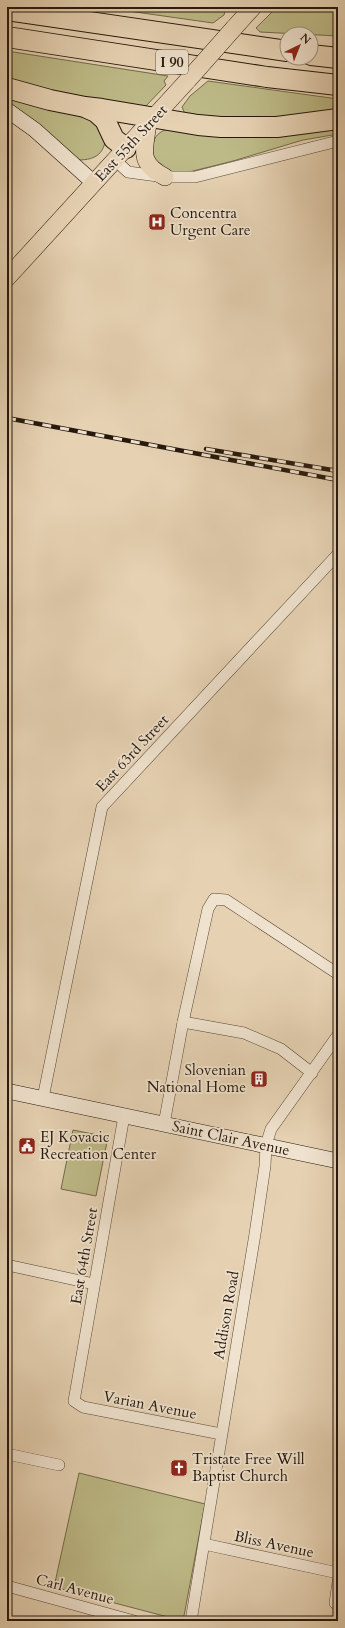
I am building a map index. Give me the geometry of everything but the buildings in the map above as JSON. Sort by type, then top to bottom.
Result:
[{"type":"highway","name":"I 90","points":[[7,10],[279,50]]},
{"type":"highway","name":"I 90","points":[[7,37],[267,77],[338,85]]},
{"type":"highway","points":[[319,56],[338,58]]},
{"type":"highway","points":[[7,88],[50,100],[151,121],[198,125],[277,127],[338,119]]},
{"type":"highway","points":[[85,107],[96,112],[105,120],[120,154]]},
{"type":"main road","name":"East 55th Street","points":[[7,278],[188,80],[236,18],[253,7]]},
{"type":"main road","points":[[7,110],[35,130],[94,183]]},
{"type":"main road","points":[[151,121],[145,150],[147,162],[151,169],[165,177]]},
{"type":"main road","name":"Saint Clair Avenue","points":[[7,1091],[338,1161]]},
{"type":"street","points":[[120,154],[128,172],[165,177],[202,177],[338,142]]},
{"type":"street","name":"East 63rd Street","points":[[43,1098],[102,807],[338,554]]},
{"type":"street","points":[[164,1124],[182,1022],[208,909],[214,899],[226,900],[338,974]]},
{"type":"street","points":[[182,1022],[244,1033],[280,1050],[312,1073]]},
{"type":"street","name":"Addison Road","points":[[191,1621],[255,1234],[265,1166],[266,1145],[271,1130],[338,1035]]},
{"type":"street","name":"East 64th Street","points":[[74,1401],[124,1116]]},
{"type":"street","points":[[7,1266],[94,1284]]},
{"type":"street","name":"Varian Avenue","points":[[74,1401],[83,1406],[221,1434]]},
{"type":"street","points":[[7,1454],[59,1465]]},
{"type":"street","name":"Bliss Avenue","points":[[204,1544],[338,1573]]},
{"type":"street","points":[[338,1582],[335,1603],[338,1605]]},
{"type":"street","name":"Carl Avenue","points":[[7,1586],[134,1621]]},
{"type":"shaded area","points":[[100,7],[226,7],[224,15],[213,23]]},
{"type":"shaded area","points":[[277,7],[338,7],[338,36],[319,35],[319,26],[279,26],[279,33],[260,32],[256,28]]},
{"type":"shaded area","points":[[7,51],[168,76],[164,81],[166,85],[143,109],[7,83]]},
{"type":"shaded area","points":[[208,81],[338,99],[338,113],[307,120],[186,116],[182,107],[190,96]]},
{"type":"shaded area","points":[[13,96],[87,114],[106,134],[102,151],[90,159],[78,160],[8,104]]},
{"type":"shaded area","points":[[338,124],[338,134],[303,140],[233,161],[189,172],[171,172],[151,161],[155,138],[157,135],[174,127]]},
{"type":"shaded area","points":[[73,1130],[108,1137],[96,1196],[61,1189]]},
{"type":"shaded area","points":[[79,1473],[205,1504],[183,1621],[54,1587]]},
{"type":"railway","points":[[7,418],[338,480]]},
{"type":"railway","points":[[206,449],[338,471]]},
{"type":"place","name":"Concentra Urgent Care","points":[[157,222]]},
{"type":"place","name":"Slovenian National Home","points":[[259,1079]]},
{"type":"place","name":"EJ Kovacic Recreation Center","points":[[27,1146]]},
{"type":"place","name":"Tristate Free Will Baptist Church","points":[[179,1468]]}]
